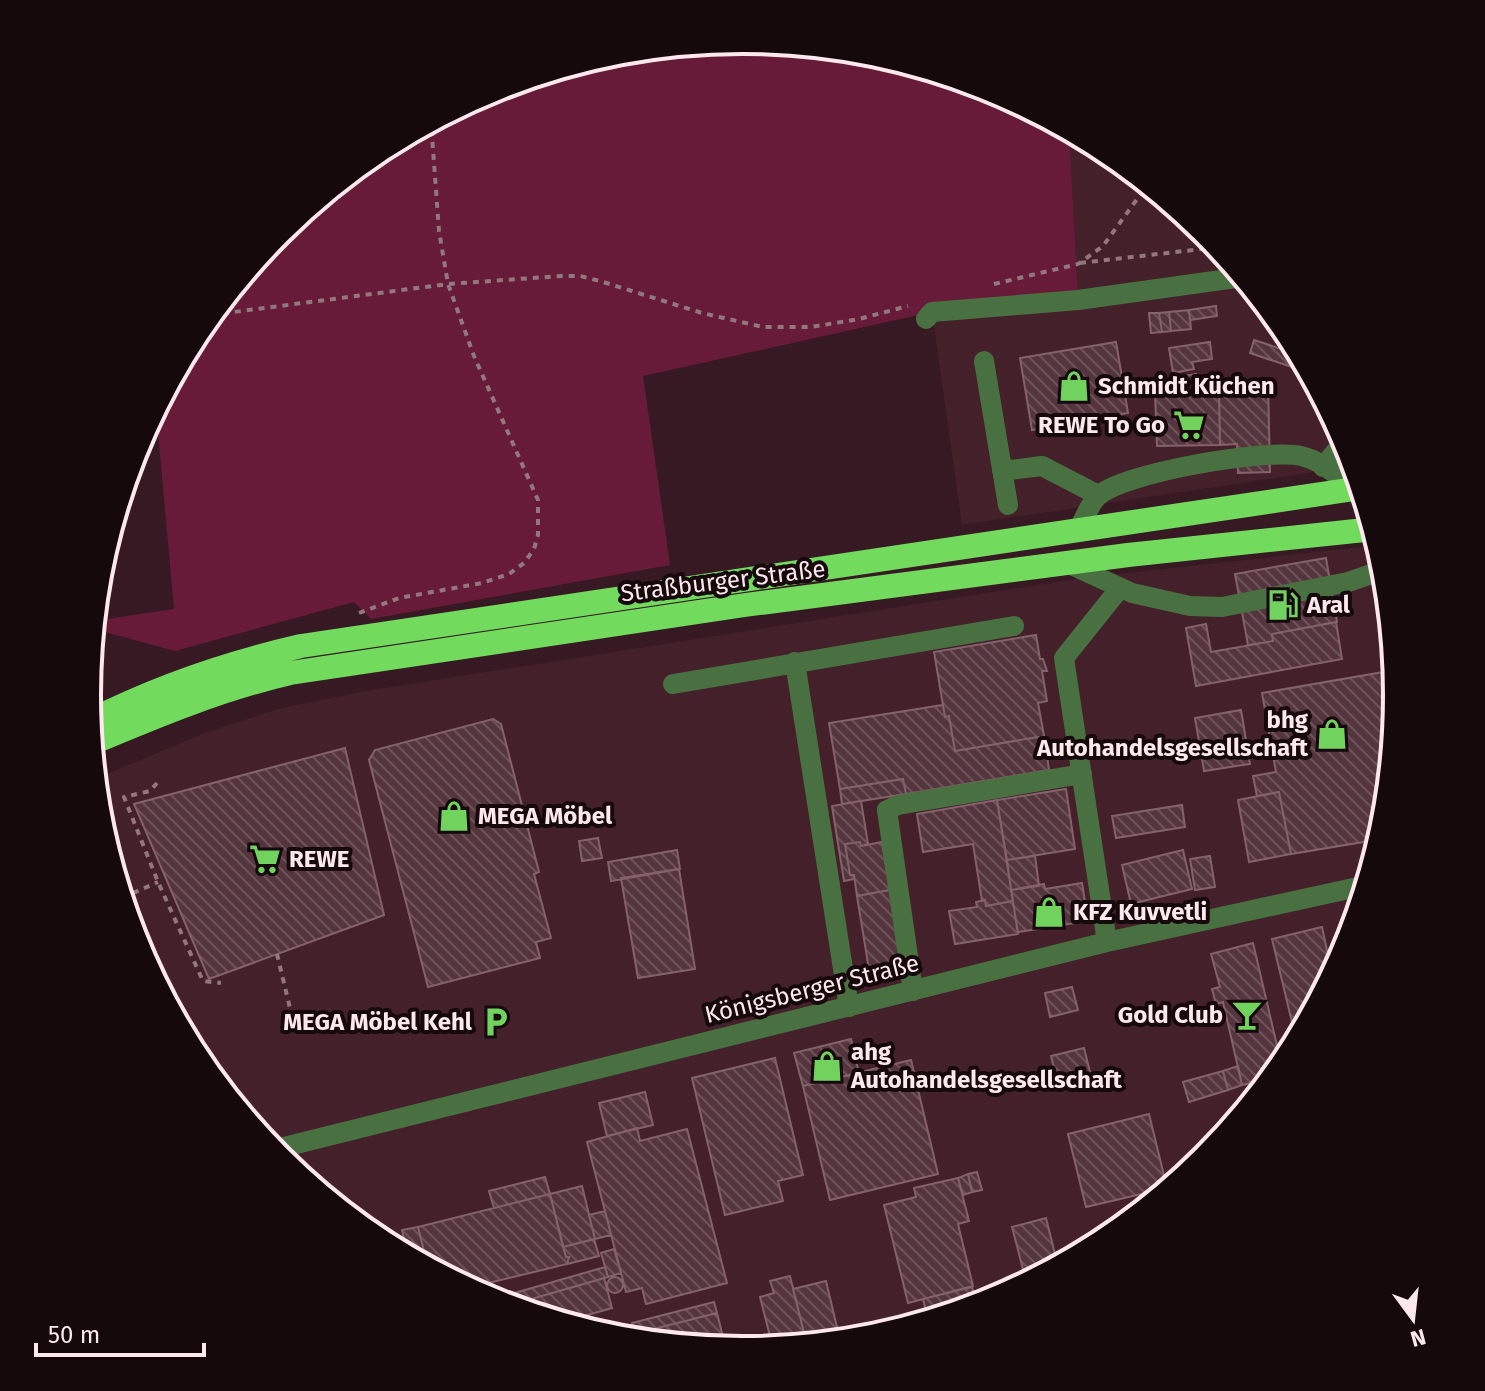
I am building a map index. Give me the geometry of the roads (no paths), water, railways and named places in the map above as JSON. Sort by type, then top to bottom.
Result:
[{"type":"highway","name":"Straßburger Straße","points":[[101,715],[191,677],[301,646],[1350,490]]},
{"type":"highway","name":"Straßburger Straße","points":[[102,739],[190,703],[258,680],[290,673],[583,628],[1067,563],[1362,530]]},
{"type":"street","points":[[923,311],[1078,300],[1230,279]]},
{"type":"street","points":[[984,361],[1008,505]]},
{"type":"street","points":[[1323,467],[1336,452]]},
{"type":"street","points":[[1079,529],[1098,495],[1127,482],[1200,463],[1280,453],[1303,456],[1347,482]]},
{"type":"street","points":[[1002,471],[1042,466],[1098,495]]},
{"type":"street","points":[[1067,563],[1120,588],[1190,606],[1222,607],[1348,582],[1373,574]]},
{"type":"street","points":[[1107,942],[1064,658],[1120,588]]},
{"type":"street","points":[[673,684],[1014,626]]},
{"type":"street","points":[[795,662],[849,1007]]},
{"type":"street","points":[[913,991],[887,810],[898,805],[1082,774]]},
{"type":"street","name":"Königsberger Straße","points":[[286,1146],[1107,942],[1354,888]]},
{"type":"place","name":"Schmidt Küchen","points":[[1074,386]]},
{"type":"place","name":"REWE To Go","points":[[1189,425]]},
{"type":"place","name":"Aral","points":[[1283,605]]},
{"type":"place","name":"bhg Autohandelsgesellschaft","points":[[1332,734]]},
{"type":"place","name":"MEGA Möbel","points":[[454,816]]},
{"type":"place","name":"REWE","points":[[265,859]]},
{"type":"place","name":"KFZ Kuvvetli","points":[[1049,912]]},
{"type":"place","name":"Gold Club","points":[[1247,1015]]},
{"type":"place","name":"MEGA Möbel Kehl","points":[[496,1022]]},
{"type":"place","name":"ahg Autohandelsgesellschaft","points":[[827,1066]]}]
